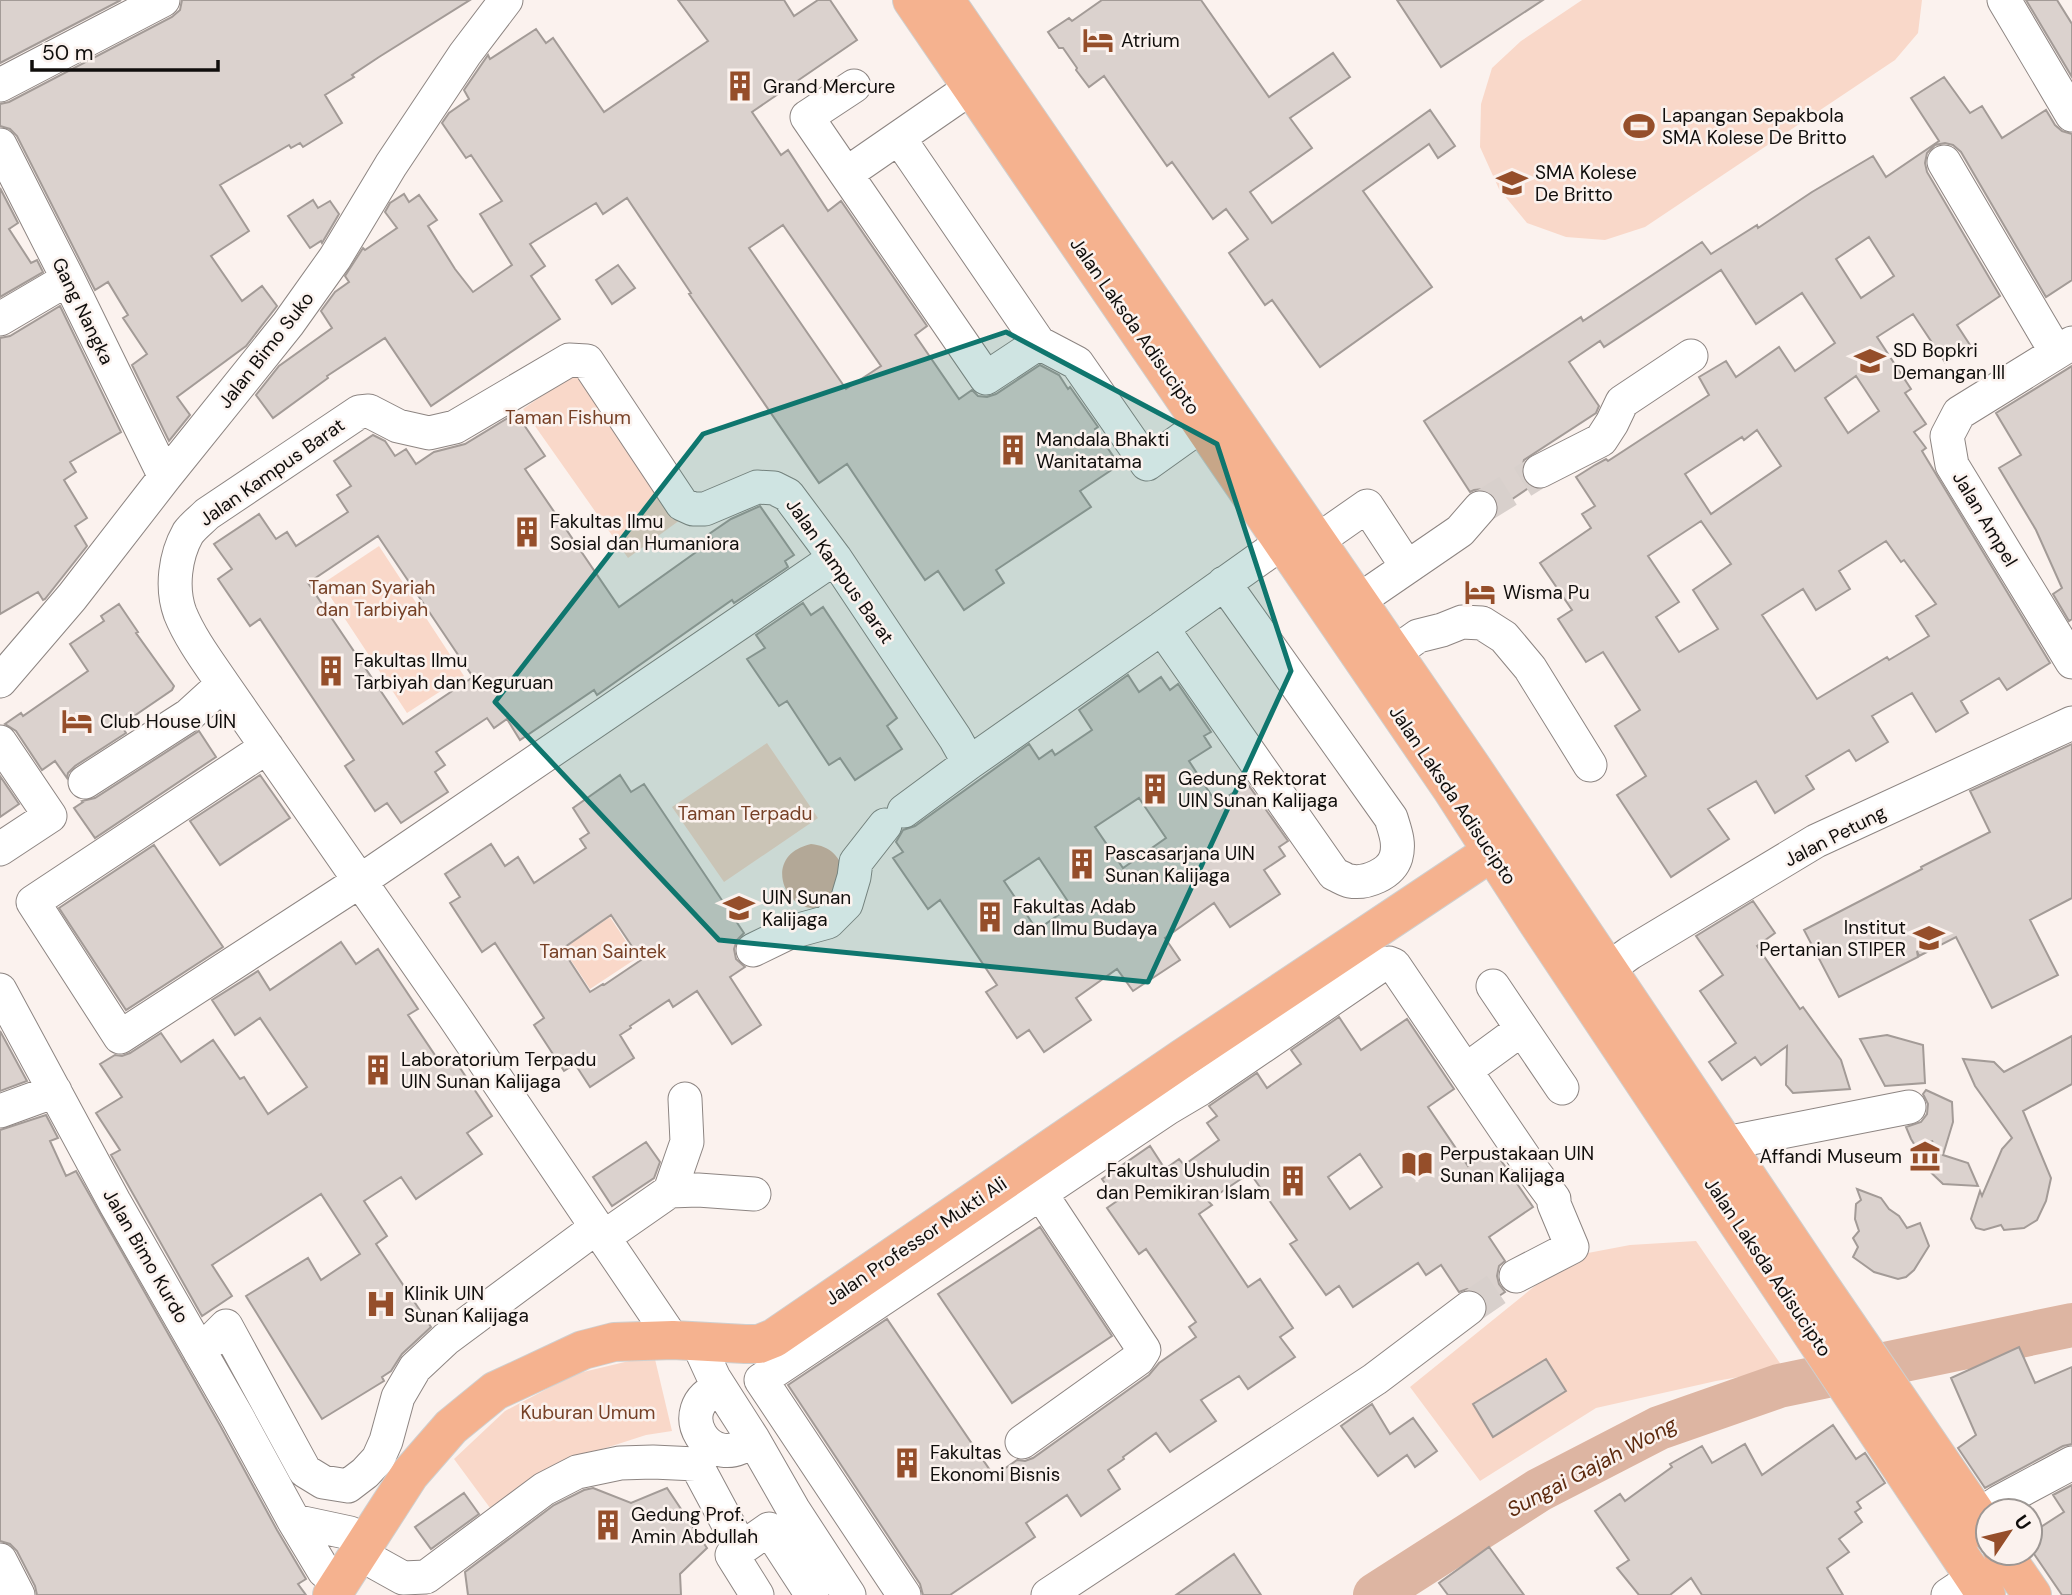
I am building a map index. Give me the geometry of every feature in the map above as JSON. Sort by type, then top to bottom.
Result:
[{"type":"main road","name":"Jalan Laksda Adisucipto","points":[[912,0],[972,88],[1156,332],[1203,424],[1300,541],[1358,601],[1394,653],[1505,843],[1807,1296],[1887,1414],[1974,1513]]},
{"type":"main road","name":"Jalan Laksda Adisucipto","points":[[945,0],[1156,332],[1300,541],[1451,788],[1505,843],[1608,969],[1726,1143],[1807,1296]]},
{"type":"main road","name":"Jalan Professor Mukti Ali","points":[[349,1569],[410,1474],[451,1427],[495,1391],[583,1350],[614,1342],[685,1340],[745,1344],[774,1338],[1191,1074],[1505,843]]},
{"type":"main road","name":"Jalan Laksda Adisucipto","points":[[1887,1414],[1970,1589]]},
{"type":"main road","points":[[2013,1567],[2032,1595]]},
{"type":"street","points":[[0,85],[163,0]]},
{"type":"street","points":[[2004,0],[2072,116]]},
{"type":"street","name":"Jalan Bimo Suko","points":[[0,681],[72,597],[288,324],[335,258],[391,165],[457,65],[517,7]]},
{"type":"street","points":[[854,86],[807,117],[986,378],[1039,343]]},
{"type":"street","points":[[846,174],[972,88]]},
{"type":"street","points":[[899,138],[1039,343],[1077,363],[1147,464],[1203,424]]},
{"type":"street","name":"Gang Nangka","points":[[0,145],[165,477]]},
{"type":"street","points":[[1944,162],[2064,348]]},
{"type":"street","points":[[0,319],[68,279]]},
{"type":"street","name":"Jalan Ampel","points":[[2064,348],[1959,413],[1947,436],[1952,465],[2072,663]]},
{"type":"street","points":[[1540,471],[1601,440],[1622,402],[1691,356]]},
{"type":"street","name":"Jalan Kampus Barat","points":[[849,1595],[720,1388],[600,1232],[223,684],[180,613],[175,588],[177,561],[189,532],[207,513],[359,412],[369,411],[398,426],[429,433],[455,427],[569,359],[587,361],[682,504],[693,509],[705,509],[757,486],[774,488],[788,495],[835,558],[969,763]]},
{"type":"street","points":[[753,950],[788,933],[828,922],[846,904],[856,862],[894,818],[1224,583],[1367,506],[1407,567]]},
{"type":"street","points":[[1358,601],[1460,531],[1480,508]]},
{"type":"street","points":[[267,747],[33,902],[120,1037],[360,881],[835,558]]},
{"type":"street","points":[[1162,628],[1334,874],[1349,881],[1366,881],[1383,873],[1396,859],[1398,839],[1391,818],[1224,583]]},
{"type":"street","points":[[1394,653],[1418,636],[1462,622],[1482,623],[1504,637],[1530,668],[1590,765]]},
{"type":"street","points":[[85,782],[189,715],[223,684]]},
{"type":"street","name":"Jalan Petung","points":[[1608,969],[1816,841],[2072,723]]},
{"type":"street","points":[[0,742],[50,816],[0,849]]},
{"type":"street","points":[[904,1595],[761,1380],[1168,1108],[1191,1074],[1383,964],[1394,965],[1554,1199],[1572,1247],[1516,1276]]},
{"type":"street","points":[[1493,986],[1562,1088]]},
{"type":"street","name":"Jalan Bimo Kurdo","points":[[0,990],[115,1203],[324,1571],[349,1569]]},
{"type":"street","points":[[1466,1070],[1522,1029]]},
{"type":"street","points":[[0,1111],[55,1091]]},
{"type":"street","points":[[670,1191],[687,1142],[685,1099]]},
{"type":"street","points":[[1726,1143],[1909,1107]]},
{"type":"street","points":[[200,1352],[226,1326],[305,1471],[323,1482],[348,1486],[378,1460],[398,1397],[415,1368],[446,1339],[600,1232],[670,1191],[754,1194]]},
{"type":"street","points":[[1022,1442],[1138,1359],[1144,1350],[1041,1194]]},
{"type":"street","points":[[1048,1595],[1375,1379],[1469,1308]]},
{"type":"street","points":[[720,1388],[704,1398],[696,1416],[697,1429],[704,1440],[702,1454],[741,1548]]},
{"type":"street","points":[[349,1569],[403,1578],[426,1577],[544,1489],[577,1472],[620,1463],[653,1462],[737,1450],[753,1439]]},
{"type":"street","points":[[2008,1497],[2072,1463]]},
{"type":"street","points":[[799,1518],[837,1495]]},
{"type":"street","points":[[294,1521],[350,1532],[349,1569]]},
{"type":"street","points":[[757,1595],[733,1556],[770,1530],[813,1595]]},
{"type":"street","points":[[0,1560],[19,1595]]},
{"type":"street","points":[[349,1569],[380,1585],[384,1595]]},
{"type":"highlighted area","points":[[1006,332],[1217,444],[1291,671],[1148,982],[719,940],[495,702],[703,434]]},
{"type":"green space","name":"Lapangan Sepakbola SMA Kolese De Britto","points":[[1582,0],[1922,0],[1918,33],[1895,60],[1645,227],[1605,240],[1566,237],[1527,223],[1499,189],[1480,147],[1481,104],[1492,68],[1521,41]]},
{"type":"green space","name":"Taman Fishum","points":[[576,372],[680,520],[628,558],[523,409]]},
{"type":"green space","name":"Taman Syariah dan Tarbiyah","points":[[379,546],[464,676],[407,713],[322,584]]},
{"type":"green space","name":"Taman Terpadu","points":[[767,743],[818,818],[724,882],[672,807]]},
{"type":"green space","name":"Taman Saintek","points":[[566,912],[582,936],[610,917],[637,958],[590,989],[547,924]]},
{"type":"green space","points":[[1696,1241],[1784,1369],[1596,1408],[1480,1481],[1410,1387],[1572,1256],[1630,1245]]},
{"type":"green space","name":"Kuburan Umum","points":[[654,1355],[672,1431],[646,1435],[587,1454],[493,1512],[454,1459],[505,1411],[575,1374]]},
{"type":"shaded area","points":[[811,844],[824,847],[834,854],[845,877],[829,902],[813,908],[801,905],[792,898],[785,887],[782,874],[785,862],[794,851]]},
{"type":"building","points":[[0,0],[121,0],[0,63]]},
{"type":"building","points":[[182,0],[470,0],[379,57],[325,95],[342,123],[303,147],[300,143],[291,148],[289,145],[220,185],[249,231],[211,256],[242,301],[262,286],[277,306],[246,346],[177,397],[190,415],[169,441],[132,365],[147,354],[123,318],[128,315],[108,282],[95,290],[17,136],[10,129],[0,126],[0,104],[9,102],[172,17],[180,10]]},
{"type":"building","points":[[678,0],[784,0],[794,16],[818,0],[830,0],[857,40],[752,112],[781,155],[788,150],[828,211],[841,201],[927,326],[915,335],[959,399],[972,390],[978,396],[996,394],[1040,365],[1059,375],[1068,389],[1070,387],[1098,427],[1095,429],[1119,465],[1080,491],[1091,507],[996,570],[1004,583],[964,610],[938,571],[925,580],[847,464],[819,483],[689,294],[691,293],[627,198],[603,214],[596,203],[530,244],[545,266],[531,276],[560,319],[431,406],[385,338],[327,376],[328,378],[273,418],[256,395],[279,366],[332,328],[321,311],[335,292],[349,282],[345,276],[363,248],[365,250],[397,228],[385,212],[390,203],[404,194],[409,202],[419,195],[437,220],[428,226],[473,292],[512,265],[480,214],[502,201],[471,155],[466,158],[442,123],[449,113],[469,99],[464,90],[488,55],[490,59],[536,29],[546,43],[553,38],[604,112],[708,41]],"holes":[[[783,225],[881,366],[846,389],[749,248]]]},
{"type":"building","points":[[1102,0],[1201,0],[1269,97],[1333,53],[1350,77],[1290,118],[1312,148],[1250,192],[1272,223],[1430,110],[1455,146],[1438,158],[1429,144],[1363,191],[1432,287],[1320,367],[1272,300],[1265,305],[1229,253],[1248,239],[1226,209],[1213,219],[1172,162],[1167,166],[1104,76],[1089,87],[1063,48],[1059,48],[1048,32],[1069,18],[1072,21]]},
{"type":"building","points":[[1397,0],[1543,0],[1441,67]]},
{"type":"building","points":[[2026,0],[2057,0],[2072,24],[2072,77]]},
{"type":"building","points":[[1944,77],[1970,113],[1982,106],[2002,138],[2046,110],[2055,125],[2072,134],[2072,280],[2046,297],[1961,152],[1953,145],[1935,145],[1927,153],[1927,172],[2000,296],[1957,325],[1970,345],[1945,362],[1913,314],[1877,337],[1911,389],[1905,393],[1926,424],[1914,432],[1926,448],[1922,451],[2050,663],[2007,690],[1999,678],[1961,701],[1968,713],[1936,732],[1912,693],[1872,716],[1888,742],[1856,761],[1849,750],[1806,776],[1814,789],[1775,813],[1756,781],[1708,809],[1729,839],[1671,877],[1617,795],[1646,776],[1615,726],[1640,710],[1603,652],[1586,662],[1558,619],[1572,610],[1540,563],[1591,528],[1582,514],[1595,506],[1576,477],[1606,459],[1608,461],[1709,395],[1699,377],[1726,361],[1736,377],[1779,347],[1795,371],[1835,343],[1802,293],[1756,324],[1721,270],[1604,347],[1600,341],[1569,362],[1599,406],[1596,413],[1524,460],[1521,471],[1523,480],[1530,487],[1499,508],[1492,493],[1483,489],[1470,492],[1424,421],[1581,317],[1583,321],[1702,242],[1711,254],[1873,156],[1886,177],[1939,141],[1911,98]],"holes":[[[1869,237],[1894,276],[1861,298],[1836,259]],[[1856,376],[1879,411],[1848,433],[1825,398]],[[1757,430],[1781,466],[1711,514],[1685,474],[1742,437],[1744,440]],[[1701,521],[1731,564],[1693,590],[1718,629],[1679,652],[1656,617],[1679,602],[1648,556]],[[1886,541],[1901,562],[1904,560],[1936,604],[1916,616],[1929,636],[1889,660],[1887,657],[1817,699],[1762,615],[1803,589],[1816,610],[1850,589],[1839,571]]]},
{"type":"building","points":[[0,188],[18,223],[9,229],[31,263],[37,260],[43,272],[0,297]]},
{"type":"building","points":[[313,200],[318,208],[330,201],[339,214],[322,243],[321,241],[310,248],[288,216]]},
{"type":"building","points":[[618,265],[635,288],[612,304],[596,280]]},
{"type":"building","points":[[60,306],[121,432],[70,462],[76,472],[64,480],[87,518],[75,526],[87,546],[45,599],[43,600],[38,592],[0,614],[0,338],[10,336]]},
{"type":"building","points":[[2072,366],[2072,619],[2069,621],[2053,594],[2062,588],[2036,530],[1999,468],[2021,455],[1996,413]]},
{"type":"building","points":[[516,413],[545,456],[525,469],[619,607],[713,540],[709,534],[731,519],[760,506],[794,555],[785,561],[788,567],[734,603],[732,600],[597,695],[594,690],[520,740],[507,719],[494,728],[487,718],[436,752],[445,765],[435,772],[448,792],[401,823],[387,803],[375,811],[345,766],[354,760],[260,619],[250,626],[218,579],[232,569],[214,544],[259,514],[276,539],[287,532],[296,546],[348,512],[337,495],[351,486],[334,461],[373,435],[385,441],[395,456],[406,449],[416,464],[434,452],[465,444]],"holes":[[[378,536],[473,677],[403,724],[308,583]]]},
{"type":"building","points":[[803,603],[811,615],[823,607],[897,718],[887,726],[902,749],[855,780],[840,758],[829,765],[787,701],[779,706],[747,659],[765,648],[756,635]]},
{"type":"building","points":[[119,604],[174,686],[121,725],[126,733],[75,766],[67,778],[55,761],[42,770],[16,731],[5,724],[21,713],[23,716],[88,671],[70,644],[104,621],[101,616]]},
{"type":"building","points":[[1128,675],[1139,692],[1161,677],[1170,690],[1178,684],[1211,732],[1204,736],[1211,747],[1189,761],[1217,804],[1247,783],[1288,841],[1279,847],[1285,856],[1264,870],[1280,894],[1230,927],[1214,903],[1165,938],[1180,960],[1133,991],[1117,969],[1076,998],[1091,1020],[1044,1052],[1029,1030],[1017,1038],[986,992],[997,985],[940,900],[928,909],[893,858],[903,852],[896,842],[903,830],[915,826],[1029,744],[1039,759],[1052,750],[1055,755],[1092,730],[1079,710]],"holes":[[[1139,798],[1166,838],[1123,868],[1095,827]],[[1039,858],[1071,906],[1037,930],[1004,881]]]},
{"type":"building","points":[[199,731],[216,757],[95,838],[74,808],[82,801],[95,798]]},
{"type":"building","points":[[2072,744],[2072,898],[2030,920],[2058,975],[1992,1008],[1956,937],[1919,956],[1917,951],[1918,957],[1839,997],[1804,930],[1990,832],[1970,791]]},
{"type":"building","points":[[260,775],[290,818],[220,865],[190,821]]},
{"type":"building","points":[[620,775],[631,792],[644,784],[744,933],[737,940],[734,949],[736,959],[745,967],[730,977],[761,1025],[732,1044],[697,991],[673,1007],[669,1000],[630,1026],[631,1028],[620,1035],[634,1058],[590,1087],[575,1064],[564,1071],[534,1025],[544,1018],[495,943],[482,952],[450,903],[460,897],[445,874],[491,844],[505,866],[518,857],[534,883],[586,848],[580,839],[589,833],[573,808]],"holes":[[[611,915],[641,960],[590,992],[562,949]]]},
{"type":"building","points":[[0,776],[19,804],[0,817]]},
{"type":"building","points":[[154,845],[223,947],[126,1010],[59,908]]},
{"type":"building","points":[[1753,901],[1775,933],[1757,946],[1800,1009],[1803,1007],[1841,1060],[1850,1089],[1793,1093],[1786,1085],[1787,1046],[1761,1065],[1755,1057],[1722,1080],[1709,1062],[1736,1043],[1700,991],[1723,975],[1696,936]]},
{"type":"building","points":[[341,942],[356,964],[378,949],[418,1009],[408,1015],[441,1064],[452,1056],[492,1116],[467,1133],[482,1154],[416,1199],[401,1177],[364,1201],[387,1236],[376,1244],[431,1327],[402,1354],[391,1371],[382,1377],[384,1381],[322,1419],[246,1296],[308,1258],[321,1280],[360,1254],[321,1194],[212,1265],[232,1296],[202,1316],[111,1155],[120,1150],[96,1113],[122,1097],[100,1064],[115,1055],[130,1053],[161,1033],[181,1062],[213,1040],[240,1079],[244,1077],[268,1114],[307,1087],[260,1018],[235,1035],[212,1000],[258,971],[270,990]]},
{"type":"building","points":[[1339,1017],[1361,1050],[1407,1019],[1454,1089],[1428,1107],[1468,1166],[1493,1149],[1533,1207],[1489,1237],[1505,1261],[1499,1266],[1497,1276],[1505,1292],[1487,1304],[1484,1296],[1476,1290],[1459,1292],[1441,1265],[1426,1275],[1418,1263],[1353,1307],[1339,1286],[1326,1295],[1290,1244],[1297,1240],[1250,1173],[1208,1201],[1212,1205],[1199,1214],[1248,1287],[1260,1279],[1293,1328],[1280,1337],[1295,1357],[1248,1389],[1239,1376],[1201,1400],[1216,1421],[1170,1452],[1156,1433],[1123,1457],[1124,1459],[1108,1470],[1120,1489],[1081,1516],[1067,1495],[1026,1523],[1035,1537],[950,1595],[923,1595],[920,1584],[788,1385],[887,1319],[994,1476],[1017,1460],[1033,1458],[1149,1375],[1159,1363],[1196,1337],[1189,1327],[1196,1322],[1146,1249],[1139,1254],[1107,1208],[1117,1201],[1102,1179],[1150,1146],[1165,1169],[1179,1159],[1184,1165],[1219,1140],[1207,1123],[1217,1116],[1209,1106],[1257,1073],[1267,1088],[1301,1064],[1291,1050]],"holes":[[[1360,1154],[1382,1187],[1350,1209],[1328,1177]]]},
{"type":"building","points":[[0,1031],[27,1081],[0,1091]]},
{"type":"building","points":[[1887,1035],[1923,1045],[1925,1083],[1885,1086],[1860,1039]]},
{"type":"building","points":[[2072,1036],[2072,1084],[2023,1111],[2051,1178],[2046,1201],[2037,1220],[2024,1228],[2004,1230],[2001,1225],[1984,1230],[1976,1228],[1971,1219],[1980,1191],[1982,1196],[2002,1149],[2012,1138],[1975,1086],[1963,1059],[1994,1062],[2004,1072]]},
{"type":"building","points":[[1926,1090],[1952,1102],[1953,1122],[1943,1155],[1968,1163],[1978,1186],[1943,1184],[1920,1162],[1926,1159],[1920,1152],[1933,1141],[1916,1147],[1906,1127],[1921,1122],[1927,1114],[1928,1104],[1923,1094]]},
{"type":"building","points":[[46,1115],[58,1138],[50,1141],[66,1176],[76,1171],[306,1579],[298,1584],[306,1595],[37,1595],[17,1551],[10,1544],[0,1541],[0,1130]]},
{"type":"building","points":[[646,1142],[660,1162],[654,1178],[612,1206],[593,1177]]},
{"type":"building","points":[[1857,1189],[1881,1198],[1907,1228],[1920,1223],[1929,1246],[1914,1270],[1906,1277],[1898,1279],[1874,1272],[1853,1257],[1858,1247],[1853,1238],[1859,1231],[1855,1219],[1856,1204],[1861,1200]]},
{"type":"building","points":[[1040,1227],[1112,1336],[1012,1403],[938,1294]]},
{"type":"building","points":[[2019,1347],[2035,1383],[2072,1367],[2072,1444],[2063,1446],[1985,1488],[1958,1448],[1976,1435],[1951,1378]]},
{"type":"building","points":[[1546,1359],[1566,1391],[1493,1437],[1473,1404]]},
{"type":"building","points":[[1372,1404],[1390,1434],[1413,1418],[1437,1451],[1415,1467],[1407,1455],[1378,1476],[1341,1426]]},
{"type":"building","points":[[1833,1425],[1856,1459],[1865,1453],[1885,1483],[1857,1502],[1861,1508],[1855,1512],[1862,1522],[1839,1539],[1849,1552],[1827,1568],[1843,1595],[1702,1595],[1691,1578],[1670,1595],[1639,1595],[1617,1568],[1629,1560],[1595,1511],[1620,1494],[1625,1501],[1672,1467],[1670,1464],[1702,1446],[1712,1463],[1745,1444],[1762,1475]]},
{"type":"building","points":[[2072,1485],[2072,1595],[2062,1595],[2043,1567],[2044,1525],[2064,1512],[2053,1495]]},
{"type":"building","name":"Gedung Prof. Amin Abdullah","points":[[593,1488],[631,1503],[667,1488],[707,1548],[680,1574],[681,1595],[468,1595],[465,1572],[554,1505]]},
{"type":"building","points":[[464,1493],[479,1514],[431,1549],[415,1527]]},
{"type":"building","points":[[1489,1547],[1524,1595],[1448,1595],[1439,1583]]},
{"type":"building","points":[[1234,1554],[1261,1595],[1176,1595]]},
{"type":"waterway","name":"Sungai Gajah Wong","points":[[1375,1595],[1539,1490],[1659,1428],[1779,1386],[2072,1325]]},
{"type":"tunnel","points":[[1480,508],[1540,471]]},
{"type":"tunnel","points":[[1469,1308],[1516,1276]]},
{"type":"place","name":"Atrium","points":[[1098,40]]},
{"type":"place","name":"Grand Mercure","points":[[740,86]]},
{"type":"place","name":"Lapangan Sepakbola SMA Kolese De Britto","points":[[1639,126]]},
{"type":"place","name":"SMA Kolese De Britto","points":[[1512,183]]},
{"type":"place","name":"SD Bopkri Demangan III","points":[[1870,361]]},
{"type":"place","name":"Mandala Bhakti Wanitatama","points":[[1013,450]]},
{"type":"place","name":"Fakultas Ilmu Sosial dan Humaniora","points":[[527,532]]},
{"type":"place","name":"Wisma Pu","points":[[1480,592]]},
{"type":"place","name":"Fakultas Ilmu Tarbiyah dan Keguruan","points":[[331,671]]},
{"type":"place","name":"Club House UIN","points":[[77,721]]},
{"type":"place","name":"Gedung Rektorat UIN Sunan Kalijaga","points":[[1155,789]]},
{"type":"place","name":"Pascasarjana UIN Sunan Kalijaga","points":[[1082,864]]},
{"type":"place","name":"UIN Sunan Kalijaga","points":[[739,908]]},
{"type":"place","name":"Fakultas Adab dan Ilmu Budaya","points":[[990,917]]},
{"type":"place","name":"Institut Pertanian STIPER","points":[[1929,938]]},
{"type":"place","name":"Laboratorium Terpadu UIN Sunan Kalijaga","points":[[378,1070]]},
{"type":"place","name":"Affandi Museum","points":[[1925,1156]]},
{"type":"place","name":"Perpustakaan UIN Sunan Kalijaga","points":[[1417,1164]]},
{"type":"place","name":"Fakultas Ushuludin dan Pemikiran Islam","points":[[1293,1181]]},
{"type":"place","name":"Klinik UIN Sunan Kalijaga","points":[[381,1304]]},
{"type":"place","name":"Fakultas Ekonomi Bisnis","points":[[907,1463]]},
{"type":"place","name":"Gedung Prof. Amin Abdullah","points":[[608,1525]]}]
